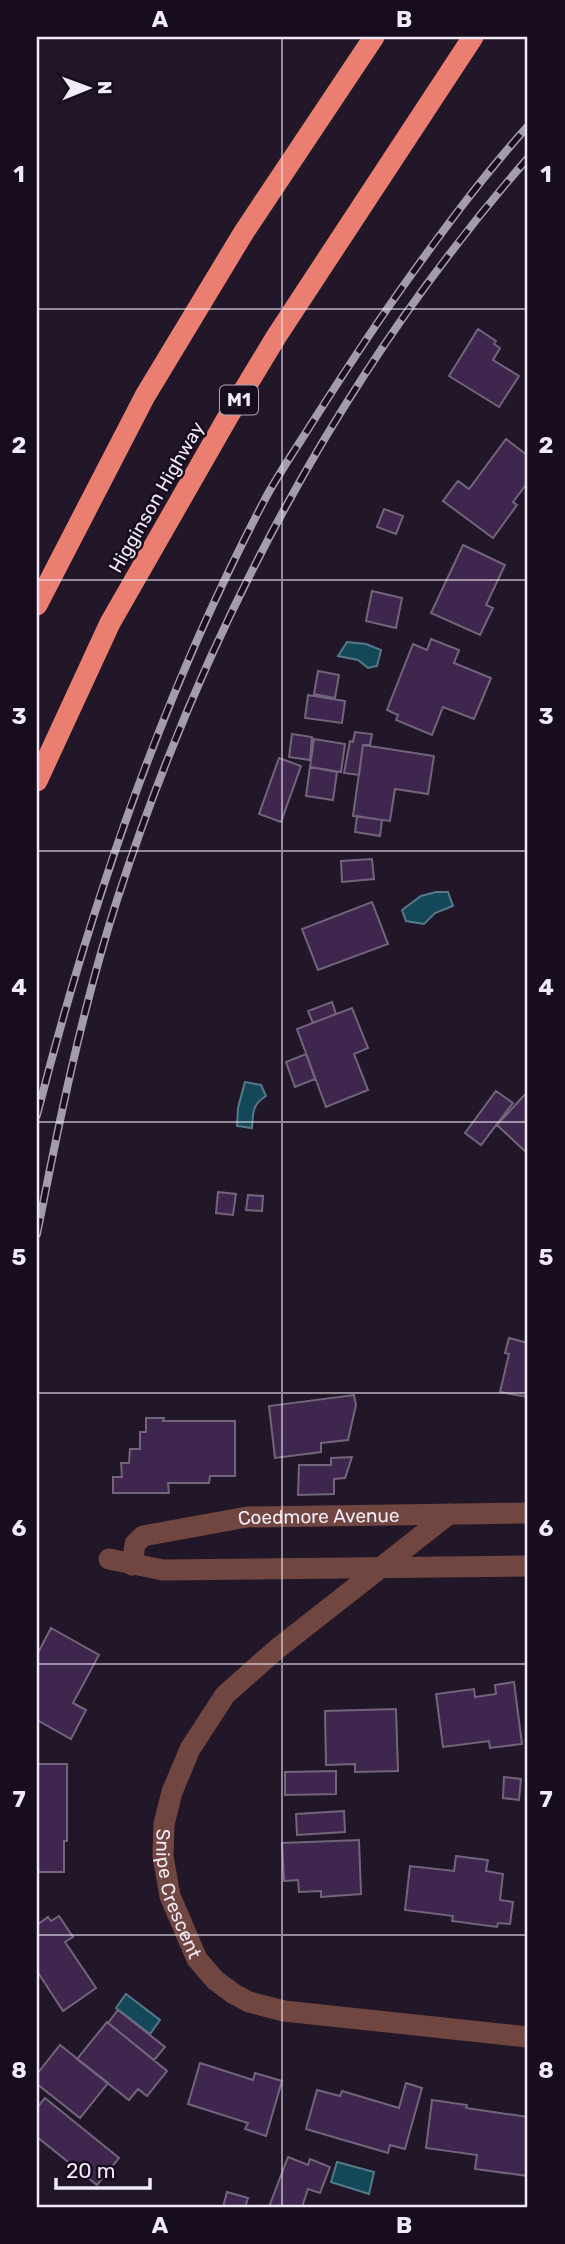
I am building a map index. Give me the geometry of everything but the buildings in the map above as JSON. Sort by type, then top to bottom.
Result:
[{"type":"highway","points":[[37,605],[145,396],[244,232],[374,37]]},
{"type":"highway","name":"Higginson Highway","points":[[37,781],[110,623],[229,415],[276,337],[473,37]]},
{"type":"street","name":"Coedmore Avenue","points":[[132,1565],[135,1545],[143,1536],[247,1517],[528,1513]]},
{"type":"street","name":"Snipe Crescent","points":[[449,1514],[276,1649],[226,1695],[190,1749],[172,1792],[164,1824],[163,1856],[170,1896],[197,1959],[215,1980],[249,2002],[284,2011],[528,2037]]},
{"type":"street","points":[[109,1559],[163,1570],[528,1566]]},
{"type":"water","points":[[347,642],[366,644],[381,650],[377,666],[368,668],[358,660],[338,656]]},
{"type":"water","points":[[448,892],[453,906],[435,913],[424,924],[406,921],[402,910],[421,896]]},
{"type":"water","points":[[245,1082],[261,1085],[266,1096],[254,1109],[252,1128],[237,1126],[238,1108]]},
{"type":"water","points":[[126,1994],[160,2020],[150,2034],[116,2008]]},
{"type":"water","points":[[337,2162],[374,2172],[369,2194],[331,2182]]},
{"type":"railway","points":[[37,1115],[81,957],[132,801],[193,649],[227,574],[274,484],[364,343],[447,226],[528,126]]},
{"type":"railway","points":[[37,1234],[82,1024],[104,941],[152,799],[192,700],[236,603],[285,508],[339,416],[397,327],[460,240],[528,158]]}]
